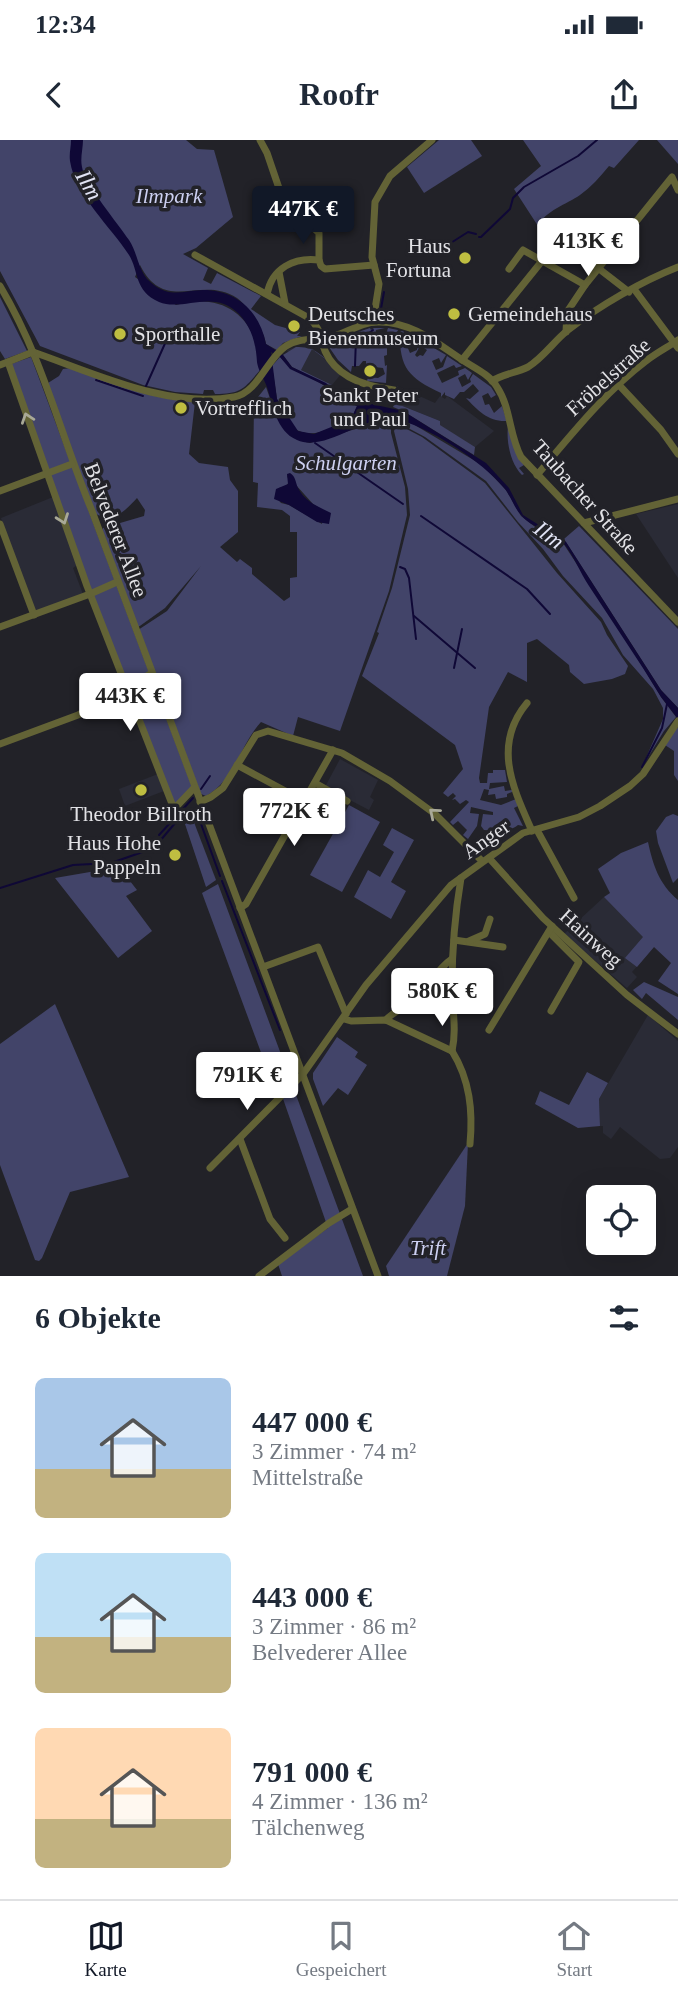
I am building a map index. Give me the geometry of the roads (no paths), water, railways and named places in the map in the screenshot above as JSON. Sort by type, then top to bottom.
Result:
[{"type":"street","points":[[260,140],[284,200],[319,233],[321,266],[325,269],[374,265]]},
{"type":"street","points":[[194,788],[174,809],[4,363],[33,352],[142,390],[170,396],[238,397],[247,391],[282,349],[298,341],[336,336],[373,322],[379,284],[374,265],[374,205],[382,187],[399,168],[432,140]]},
{"type":"street","points":[[566,332],[567,312],[598,268],[673,177],[678,190]]},
{"type":"street","points":[[462,360],[561,245],[632,290],[676,344]]},
{"type":"street","points":[[509,269],[523,250],[585,285]]},
{"type":"street","points":[[195,255],[285,303],[316,323],[327,354],[350,378],[366,386],[394,390]]},
{"type":"street","points":[[267,294],[271,280],[295,261],[319,260]]},
{"type":"street","points":[[492,381],[527,367],[566,332],[632,290],[678,267]]},
{"type":"street","points":[[279,272],[285,303]]},
{"type":"street","name":"Belvederer Allee","points":[[0,286],[33,352],[72,464],[92,511],[378,1276]]},
{"type":"street","name":"Taubacher Straße","points":[[373,322],[413,330],[492,381],[499,389],[509,414],[519,452],[678,622]]},
{"type":"street","name":"Fröbelstraße","points":[[537,474],[569,436],[619,385],[646,361],[676,344]]},
{"type":"street","points":[[619,385],[661,430],[678,454]]},
{"type":"street","points":[[0,491],[72,464]]},
{"type":"street","points":[[584,523],[678,499]]},
{"type":"street","points":[[0,524],[34,615]]},
{"type":"street","points":[[0,627],[117,582]]},
{"type":"street","points":[[0,744],[78,715],[152,673]]},
{"type":"street","points":[[527,703],[510,735],[510,782],[534,830],[574,898]]},
{"type":"street","name":"Anger","points":[[210,1168],[303,1074],[366,985],[425,918],[439,898],[461,878],[523,834],[579,817],[630,786],[643,774],[676,723]]},
{"type":"street","name":"Hainweg","points":[[237,765],[256,735],[265,731],[333,750],[383,776],[415,798],[485,860],[531,906],[579,962],[551,1011]]},
{"type":"street","points":[[240,908],[246,904],[333,750]]},
{"type":"street","points":[[200,802],[223,788],[237,765],[304,801]]},
{"type":"street","points":[[314,783],[347,801]]},
{"type":"street","name":"Anger","points":[[452,1051],[456,1027],[452,959],[461,878]]},
{"type":"street","points":[[468,942],[485,934],[490,919]]},
{"type":"street","points":[[489,1030],[551,929]]},
{"type":"street","name":"Hainweg","points":[[551,929],[627,995],[678,1034]]},
{"type":"street","points":[[454,940],[503,947]]},
{"type":"street","points":[[263,967],[318,947],[345,1016],[351,1021],[386,1020],[452,1051],[460,1064],[470,1098],[470,1144]]},
{"type":"street","points":[[386,1020],[391,1014],[417,999],[452,959]]},
{"type":"street","points":[[417,999],[442,1008],[453,1006]]},
{"type":"street","points":[[240,1139],[270,1220],[285,1238]]},
{"type":"street","points":[[259,1276],[352,1209]]},
{"type":"water","name":"Ilm","points":[[71,140],[83,140],[81,161],[84,174],[129,240],[144,275],[153,284],[170,292],[215,291],[236,299],[245,305],[258,322],[266,344],[283,355],[292,367],[326,383],[343,398],[403,411],[486,463],[509,488],[523,515],[566,542],[661,690],[678,708],[678,719],[661,697],[565,545],[555,536],[526,520],[504,488],[469,456],[422,429],[394,419],[371,422],[320,442],[308,443],[290,436],[276,417],[258,365],[252,336],[243,319],[229,306],[219,303],[209,301],[168,304],[159,302],[145,292],[129,255],[86,198],[73,174],[70,161]],"holes":[[[271,352],[280,357],[290,369],[324,385],[342,400],[357,406],[351,419],[314,434],[298,431],[277,399]]]},
{"type":"water","points":[[290,473],[304,497],[331,513],[329,524],[317,522],[274,499],[276,489],[288,484],[287,474]]},
{"type":"waterway","points":[[479,237],[510,209],[513,198],[524,187],[578,156],[597,140]]},
{"type":"waterway","points":[[446,246],[468,232],[476,234]]},
{"type":"waterway","points":[[380,314],[384,292]]},
{"type":"waterway","points":[[368,334],[373,330]]},
{"type":"waterway","points":[[355,366],[356,338],[364,335]]},
{"type":"waterway","points":[[146,386],[167,339]]},
{"type":"waterway","points":[[96,380],[143,396]]},
{"type":"waterway","points":[[315,443],[403,504]]},
{"type":"waterway","points":[[421,516],[527,589],[550,614]]},
{"type":"waterway","points":[[400,567],[405,569],[409,578],[416,639]]},
{"type":"waterway","points":[[414,616],[475,668]]},
{"type":"waterway","points":[[454,668],[462,629]]},
{"type":"waterway","points":[[642,767],[662,728],[667,704]]},
{"type":"waterway","points":[[201,789],[210,776]]},
{"type":"waterway","points":[[159,835],[193,798]]},
{"type":"waterway","points":[[0,888],[73,865],[111,863],[154,848],[176,822],[181,811]]},
{"type":"waterway","points":[[197,813],[220,876]]},
{"type":"waterway","points":[[222,881],[280,1030]]},
{"type":"place","name":"Haus Fortuna","points":[[465,258]]},
{"type":"place","name":"Gemeindehaus","points":[[454,314]]},
{"type":"place","name":"Deutsches Bienenmuseum","points":[[294,326]]},
{"type":"place","name":"Sporthalle","points":[[120,334]]},
{"type":"place","name":"Sankt Peter und Paul","points":[[370,371]]},
{"type":"place","name":"Vortrefflich","points":[[181,408]]},
{"type":"place","name":"Theodor Billroth","points":[[141,790]]},
{"type":"place","name":"Haus Hohe Pappeln","points":[[175,855]]},
{"type":"park label","name":"Ilmpark","points":[[169,196]]},
{"type":"park label","name":"Schulgarten","points":[[346,463]]},
{"type":"park label","name":"Trift","points":[[428,1248]]}]
